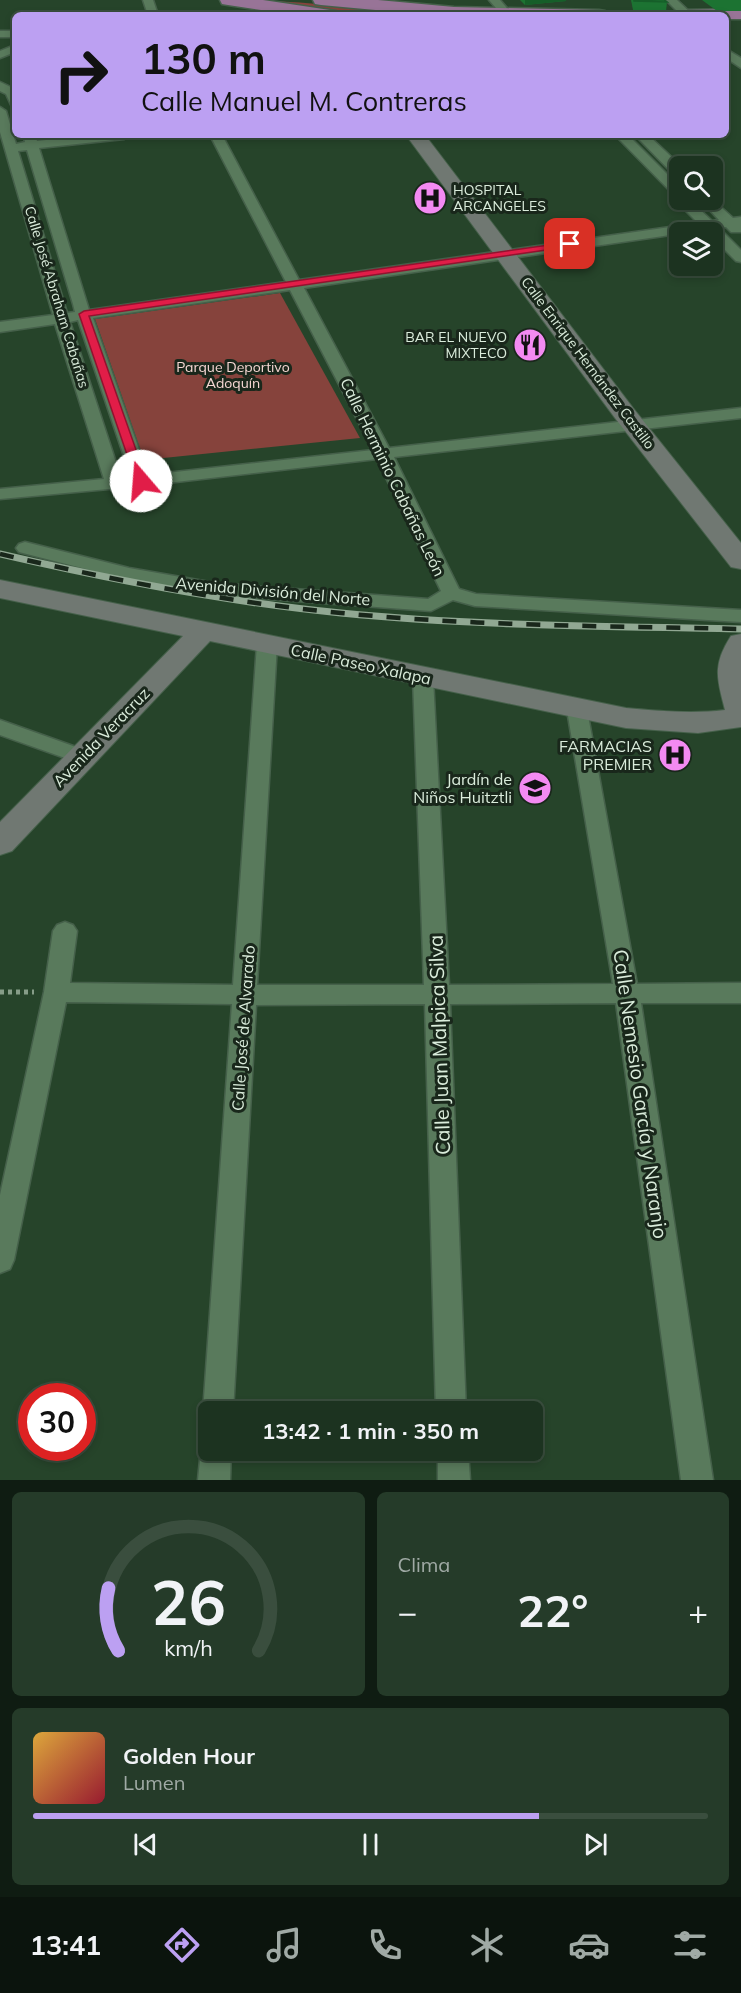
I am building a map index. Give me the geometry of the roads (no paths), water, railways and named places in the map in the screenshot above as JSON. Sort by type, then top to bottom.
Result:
[{"type":"highway","points":[[228,0],[305,12]]},
{"type":"highway","points":[[321,0],[409,9],[468,12]]},
{"type":"main road","name":"Calle Enrique Hernández Castillo","points":[[418,138],[511,248]]},
{"type":"main road","name":"Calle Enrique Hernández Castillo","points":[[435,138],[511,248],[640,418],[741,561]]},
{"type":"main road","name":"Calle Enrique Hernández Castillo","points":[[640,418],[741,534]]},
{"type":"main road","name":"Calle Paseo Xalapa","points":[[0,589],[578,710],[669,722],[737,719]]},
{"type":"main road","name":"Avenida Veracruz","points":[[0,843],[203,632]]},
{"type":"main road","points":[[737,719],[730,669],[732,657],[741,644]]},
{"type":"street","points":[[494,0],[505,12]]},
{"type":"street","points":[[671,0],[685,12]]},
{"type":"street","points":[[729,45],[737,59]]},
{"type":"street","points":[[0,86],[12,94]]},
{"type":"street","name":"Calle José Abraham Cabañas","points":[[0,111],[112,477]]},
{"type":"street","points":[[11,145],[31,140],[68,138]]},
{"type":"street","name":"Calle Herminio Cabañas León","points":[[218,138],[381,448],[451,593],[476,600],[741,616]]},
{"type":"street","points":[[624,138],[669,184]]},
{"type":"street","points":[[644,138],[669,163]]},
{"type":"street","name":"Calle José Abraham Cabañas","points":[[31,140],[82,309],[139,474]]},
{"type":"street","points":[[654,169],[669,170]]},
{"type":"street","points":[[693,210],[741,258]]},
{"type":"street","points":[[0,316],[60,312],[730,219],[741,211]]},
{"type":"street","points":[[730,219],[741,234]]},
{"type":"street","points":[[0,327],[60,312]]},
{"type":"street","points":[[0,494],[112,477],[640,418],[741,400]]},
{"type":"street","points":[[640,418],[741,413]]},
{"type":"street","points":[[0,480],[112,477]]},
{"type":"street","name":"Avenida División del Norte","points":[[25,548],[129,574],[216,589],[431,605],[451,593]]},
{"type":"street","name":"Calle José de Alvarado","points":[[219,1401],[267,644]]},
{"type":"street","name":"Calle Juan Malpica Silva","points":[[423,678],[438,995],[451,1401]]},
{"type":"street","name":"Calle Nemesio García y Naranjo","points":[[578,710],[627,994],[697,1480]]},
{"type":"street","points":[[0,727],[82,757]]},
{"type":"street","points":[[0,1260],[56,992],[65,931]]},
{"type":"street","points":[[56,992],[245,995],[741,993]]},
{"type":"street","points":[[214,1480],[215,1461]]},
{"type":"street","points":[[453,1461],[454,1480]]},
{"type":"railway","points":[[0,554],[169,589],[255,603],[341,613],[491,623],[741,629]]},
{"type":"place","name":"HOSPITAL ARCANGELES","points":[[430,198]]},
{"type":"place","name":"BAR EL NUEVO MIXTECO","points":[[530,345]]},
{"type":"place","name":"FARMACIAS PREMIER","points":[[675,755]]},
{"type":"place","name":"Jardín de Niños Huitztli","points":[[535,788]]},
{"type":"park label","name":"Parque Deportivo Adoquín","points":[[233,376]]}]
